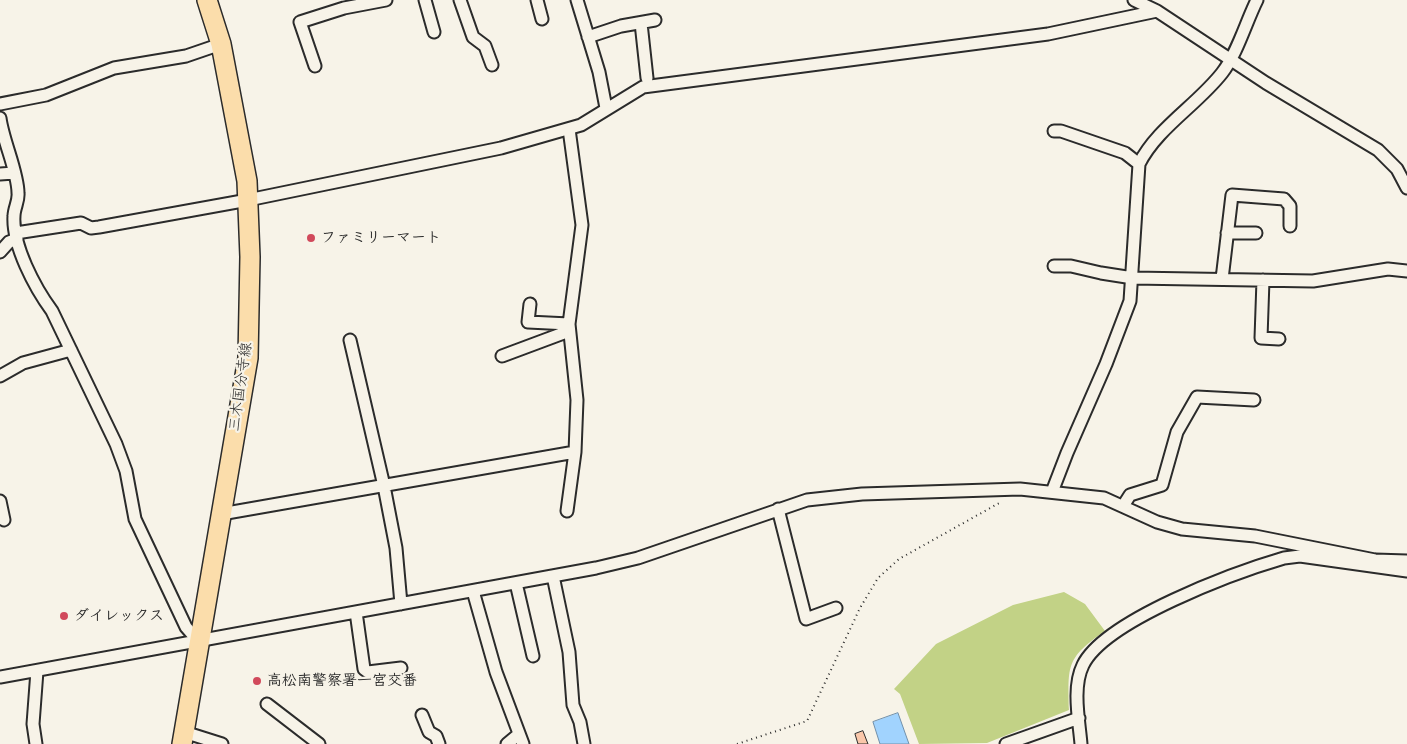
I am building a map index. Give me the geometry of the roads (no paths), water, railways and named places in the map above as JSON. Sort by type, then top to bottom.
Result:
[{"type":"main road","name":"三木国分寺線","points":[[183,738],[198,641],[248,358],[248,200],[246,172],[221,44],[208,0]]},
{"type":"street","points":[[315,66],[300,22],[344,8],[386,0]]},
{"type":"street","points":[[425,0],[434,32]]},
{"type":"street","points":[[460,0],[473,38],[485,46],[492,65]]},
{"type":"street","points":[[537,0],[542,19]]},
{"type":"street","points":[[577,0],[599,72],[606,108]]},
{"type":"street","points":[[1134,0],[1157,11],[1231,58],[1266,83],[1378,150],[1397,169],[1407,188]]},
{"type":"street","points":[[1052,492],[1066,452],[1106,364],[1130,301],[1139,164],[1147,149],[1224,72],[1257,0]]},
{"type":"street","points":[[0,252],[16,236],[81,224],[91,228],[99,227],[248,200],[501,148],[570,129],[591,120],[606,108],[643,87],[1048,34],[1157,11]]},
{"type":"street","points":[[588,37],[621,26],[655,20]]},
{"type":"street","points":[[641,22],[646,78]]},
{"type":"street","points":[[0,104],[46,95],[114,68],[186,56],[221,44]]},
{"type":"street","points":[[0,118],[18,193],[14,216],[16,236],[38,293],[52,311],[116,444],[126,471],[135,519],[147,546],[186,626],[198,641]]},
{"type":"street","points":[[567,510],[575,452],[577,400],[569,327],[582,225],[582,209],[570,129]]},
{"type":"street","points":[[1054,131],[1061,131],[1125,153],[1139,164]]},
{"type":"street","points":[[0,174],[14,172]]},
{"type":"street","points":[[1222,279],[1232,194],[1284,199],[1290,206],[1290,226]]},
{"type":"street","points":[[1227,233],[1256,233]]},
{"type":"street","points":[[1054,266],[1071,266],[1133,278],[1313,281],[1388,270],[1407,271]]},
{"type":"street","points":[[1262,280],[1261,338],[1279,339]]},
{"type":"street","points":[[530,304],[528,322],[569,327]]},
{"type":"street","points":[[502,356],[569,327]]},
{"type":"street","points":[[350,340],[384,486],[396,548],[401,604]]},
{"type":"street","points":[[0,376],[24,363],[71,350]]},
{"type":"street","points":[[1123,506],[1130,495],[1162,484],[1178,432],[1197,397],[1254,400]]},
{"type":"street","points":[[220,514],[575,452]]},
{"type":"street","points":[[0,677],[516,583],[638,558],[778,508],[807,500],[862,494],[1020,489],[1104,498],[1157,522],[1182,528],[1256,536],[1407,571]]},
{"type":"street","points":[[0,501],[4,520]]},
{"type":"street","points":[[778,508],[806,619],[836,608]]},
{"type":"street","points":[[1082,744],[1077,688],[1082,665],[1096,647],[1173,599],[1257,566],[1284,558],[1300,556],[1376,564],[1407,561]]},
{"type":"street","points":[[553,576],[569,652],[573,705],[580,722],[584,744]]},
{"type":"street","points":[[516,583],[533,656]]},
{"type":"street","points":[[473,591],[496,672],[521,739],[507,744]]},
{"type":"street","points":[[356,612],[364,669],[368,672],[401,668]]},
{"type":"street","points":[[36,744],[33,724],[37,671]]},
{"type":"street","points":[[267,704],[319,744]]},
{"type":"street","points":[[422,715],[429,732],[436,736],[439,744]]},
{"type":"street","points":[[1006,744],[1079,718]]},
{"type":"street","points":[[183,738],[222,744]]},
{"type":"water","points":[[898,713],[909,744],[880,744],[873,722]]},
{"type":"place","name":"ファミリーマート","points":[[311,238]]},
{"type":"place","name":"ダイレックス","points":[[64,616]]},
{"type":"place","name":"高松南警察署一宮交番","points":[[257,681]]}]
